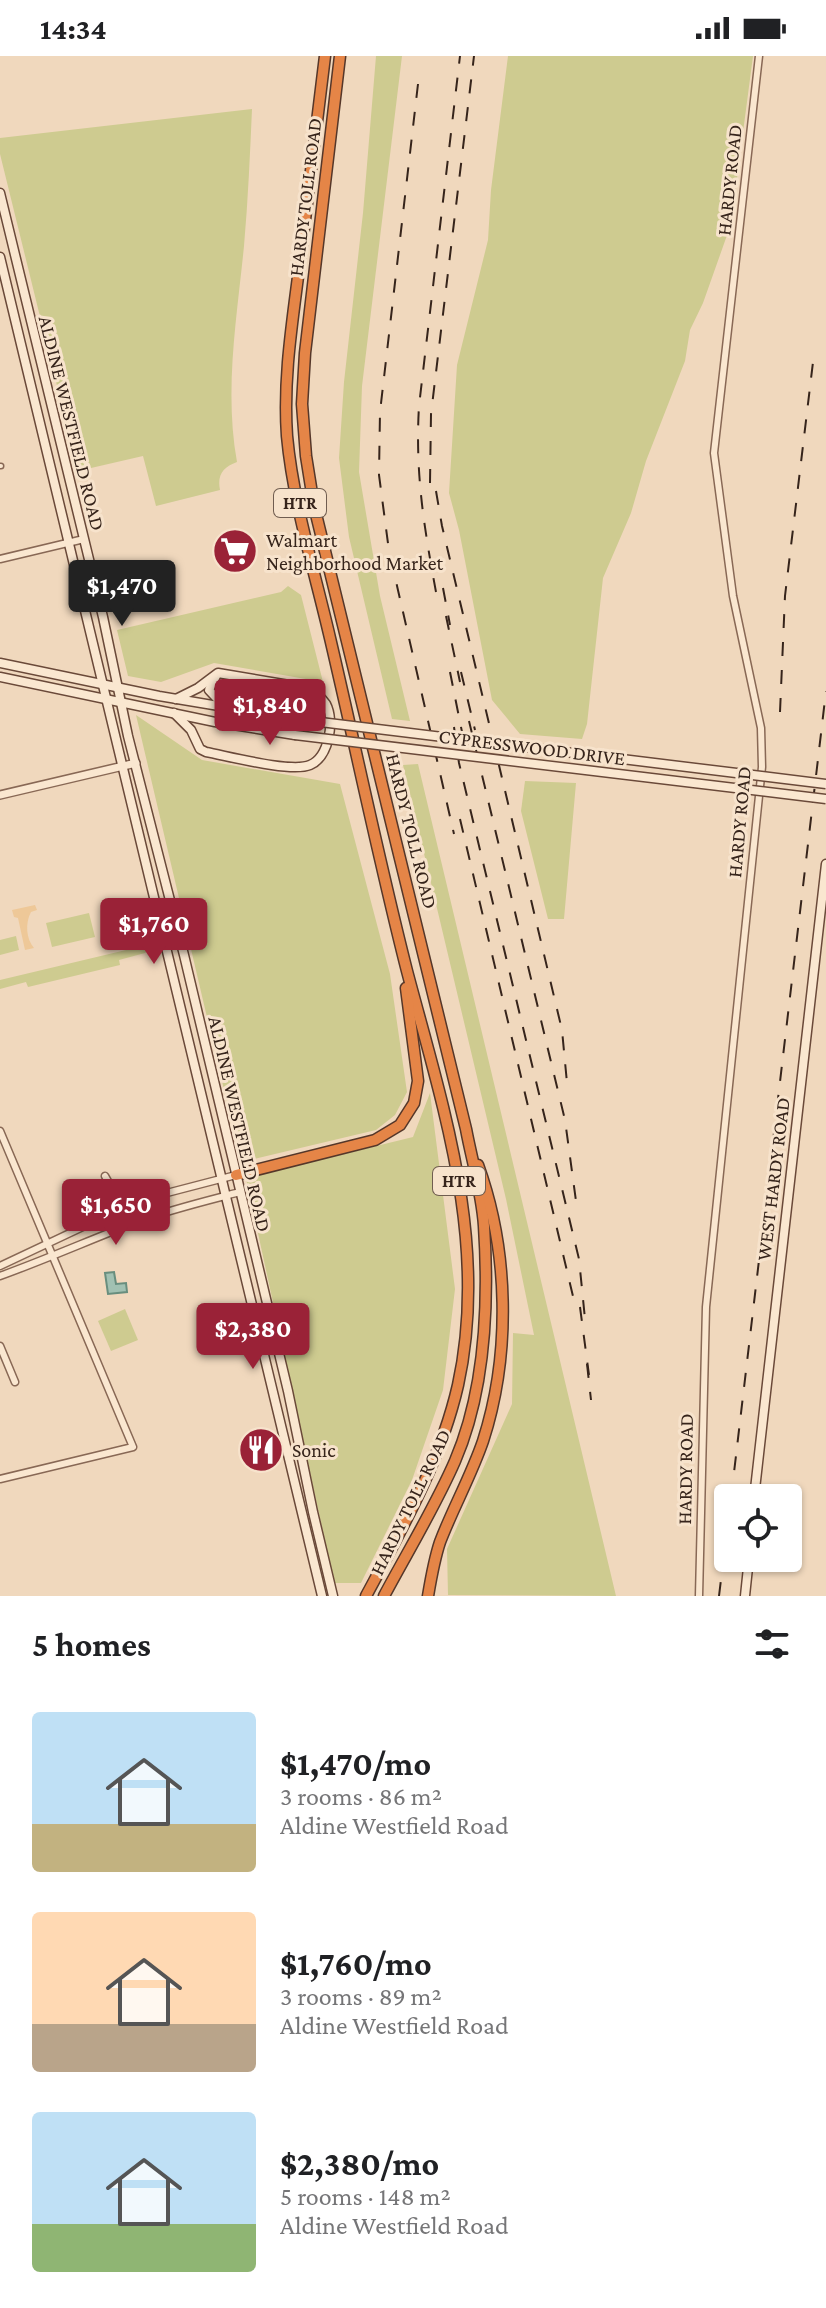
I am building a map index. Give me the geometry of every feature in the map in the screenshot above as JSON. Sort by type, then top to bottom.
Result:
[{"type":"highway","name":"HARDY TOLL ROAD","points":[[325,56],[289,350],[287,436],[400,942],[450,1132],[464,1201],[469,1269],[467,1320],[458,1385],[446,1424],[418,1497],[366,1596]]},
{"type":"highway","name":"HARDY TOLL ROAD","points":[[340,56],[305,353],[302,404],[306,456],[314,506],[466,1129],[484,1223],[485,1314],[481,1358],[467,1428],[455,1462],[384,1596]]},
{"type":"highway","points":[[236,1175],[375,1140],[393,1131],[406,1119],[414,1103],[418,1081],[400,942]]},
{"type":"highway","points":[[428,1596],[440,1542],[469,1480],[486,1429],[500,1355],[501,1271],[485,1184],[466,1129]]},
{"type":"main road","name":"ALDINE WESTFIELD ROAD","points":[[0,193],[5,235],[56,422],[128,736],[276,1341],[333,1596]]},
{"type":"main road","name":"ALDINE WESTFIELD ROAD","points":[[0,257],[322,1596]]},
{"type":"main road","points":[[41,426],[56,422]]},
{"type":"main road","points":[[77,679],[92,673],[96,667],[96,649]]},
{"type":"main road","name":"CYPRESSWOOD DRIVE","points":[[0,663],[176,699],[296,719],[826,784]]},
{"type":"main road","points":[[218,673],[209,690],[224,707]]},
{"type":"main road","points":[[174,713],[206,752],[292,768],[311,765],[326,745],[328,711],[325,702],[314,692],[301,687],[218,673],[176,699]]},
{"type":"main road","name":"CYPRESSWOOD DRIVE","points":[[0,677],[215,722],[295,735],[826,799]]},
{"type":"main road","points":[[128,736],[130,717],[137,710],[147,707]]},
{"type":"main road","points":[[198,743],[203,730],[215,722]]},
{"type":"main road","points":[[146,861],[160,858]]},
{"type":"main road","name":"WEST HARDY ROAD","points":[[756,1484],[826,864]]},
{"type":"main road","points":[[168,958],[184,955]]},
{"type":"main road","points":[[191,1054],[207,1051]]},
{"type":"main road","points":[[263,1344],[276,1341]]},
{"type":"main road","points":[[286,1443],[298,1440]]},
{"type":"main road","points":[[302,1517],[314,1516]]},
{"type":"main road","points":[[745,1596],[748,1572]]},
{"type":"street","name":"HARDY ROAD","points":[[699,1596],[706,1307],[762,767],[761,728],[733,596],[714,453],[759,56]]},
{"type":"street","points":[[0,559],[84,539]]},
{"type":"street","points":[[0,795],[136,763]]},
{"type":"street","points":[[0,1131],[133,1447],[0,1479]]},
{"type":"street","points":[[0,1266],[123,1208],[236,1175]]},
{"type":"street","points":[[105,1176],[123,1208],[139,1221]]},
{"type":"street","points":[[0,1276],[139,1221],[186,1205],[240,1192]]},
{"type":"street","points":[[0,1346],[15,1382]]},
{"type":"shaded area","points":[[376,56],[402,56],[362,386],[359,472],[380,596],[410,721],[392,719],[349,537],[339,458]]},
{"type":"shaded area","points":[[508,56],[753,56],[731,224],[690,330],[685,361],[646,461],[631,513],[603,578],[587,724],[582,739],[520,734],[492,700],[449,493],[457,365],[488,240],[491,190]]},
{"type":"shaded area","points":[[252,109],[232,381],[237,462],[222,472],[220,490],[156,506],[143,456],[78,471],[0,154],[0,138]]},
{"type":"shaded area","points":[[288,586],[301,595],[323,682],[214,663],[161,682],[128,676],[117,630],[281,592]]},
{"type":"shaded area","points":[[136,715],[202,760],[340,784],[390,974],[407,1092],[395,1115],[376,1130],[241,1162]]},
{"type":"shaded area","points":[[418,764],[616,1596],[448,1595],[447,1549],[512,1404],[513,1333],[534,1335],[506,1199],[403,765]]},
{"type":"shaded area","points":[[525,781],[576,783],[564,919],[548,919],[521,811]]},
{"type":"shaded area","points":[[89,913],[95,937],[52,947],[46,923]]},
{"type":"shaded area","points":[[16,936],[19,950],[0,955],[0,940]]},
{"type":"shaded area","points":[[147,945],[150,949],[145,953],[119,960],[120,965],[28,987],[26,982],[0,989],[0,980]]},
{"type":"shaded area","points":[[430,1093],[455,1289],[443,1390],[412,1480],[361,1583],[334,1583],[246,1178],[413,1137]]},
{"type":"shaded area","points":[[114,1272],[116,1284],[126,1283],[127,1292],[108,1294],[105,1273]]},
{"type":"shaded area","points":[[125,1309],[138,1340],[111,1351],[98,1321]]},
{"type":"sand","points":[[35,905],[37,910],[31,912],[27,926],[34,948],[25,950],[18,918],[14,917],[12,910]]},
{"type":"railway","points":[[436,592],[422,500],[418,454],[419,406],[460,56]]},
{"type":"railway","points":[[430,483],[431,414],[474,56]]},
{"type":"railway","points":[[418,84],[380,412],[379,475],[389,551],[454,834]]},
{"type":"railway","points":[[780,712],[785,596],[813,362]]},
{"type":"railway","points":[[436,491],[562,1030],[567,1083]]},
{"type":"railway","points":[[443,588],[450,625]]},
{"type":"railway","points":[[446,616],[460,682]]},
{"type":"railway","points":[[450,672],[463,737]]},
{"type":"railway","points":[[461,672],[475,730]]},
{"type":"railway","points":[[733,1484],[826,691]]},
{"type":"railway","points":[[469,721],[565,1120],[576,1201]]},
{"type":"railway","points":[[454,727],[459,763],[579,1259],[585,1319]]},
{"type":"railway","points":[[460,819],[576,1309]]},
{"type":"railway","points":[[580,1307],[589,1375]]},
{"type":"railway","points":[[587,1364],[591,1400]]},
{"type":"railway","points":[[719,1596],[722,1572]]},
{"type":"place","name":"Walmart Neighborhood Market","points":[[235,551]]},
{"type":"place","name":"Sonic","points":[[261,1450]]}]
